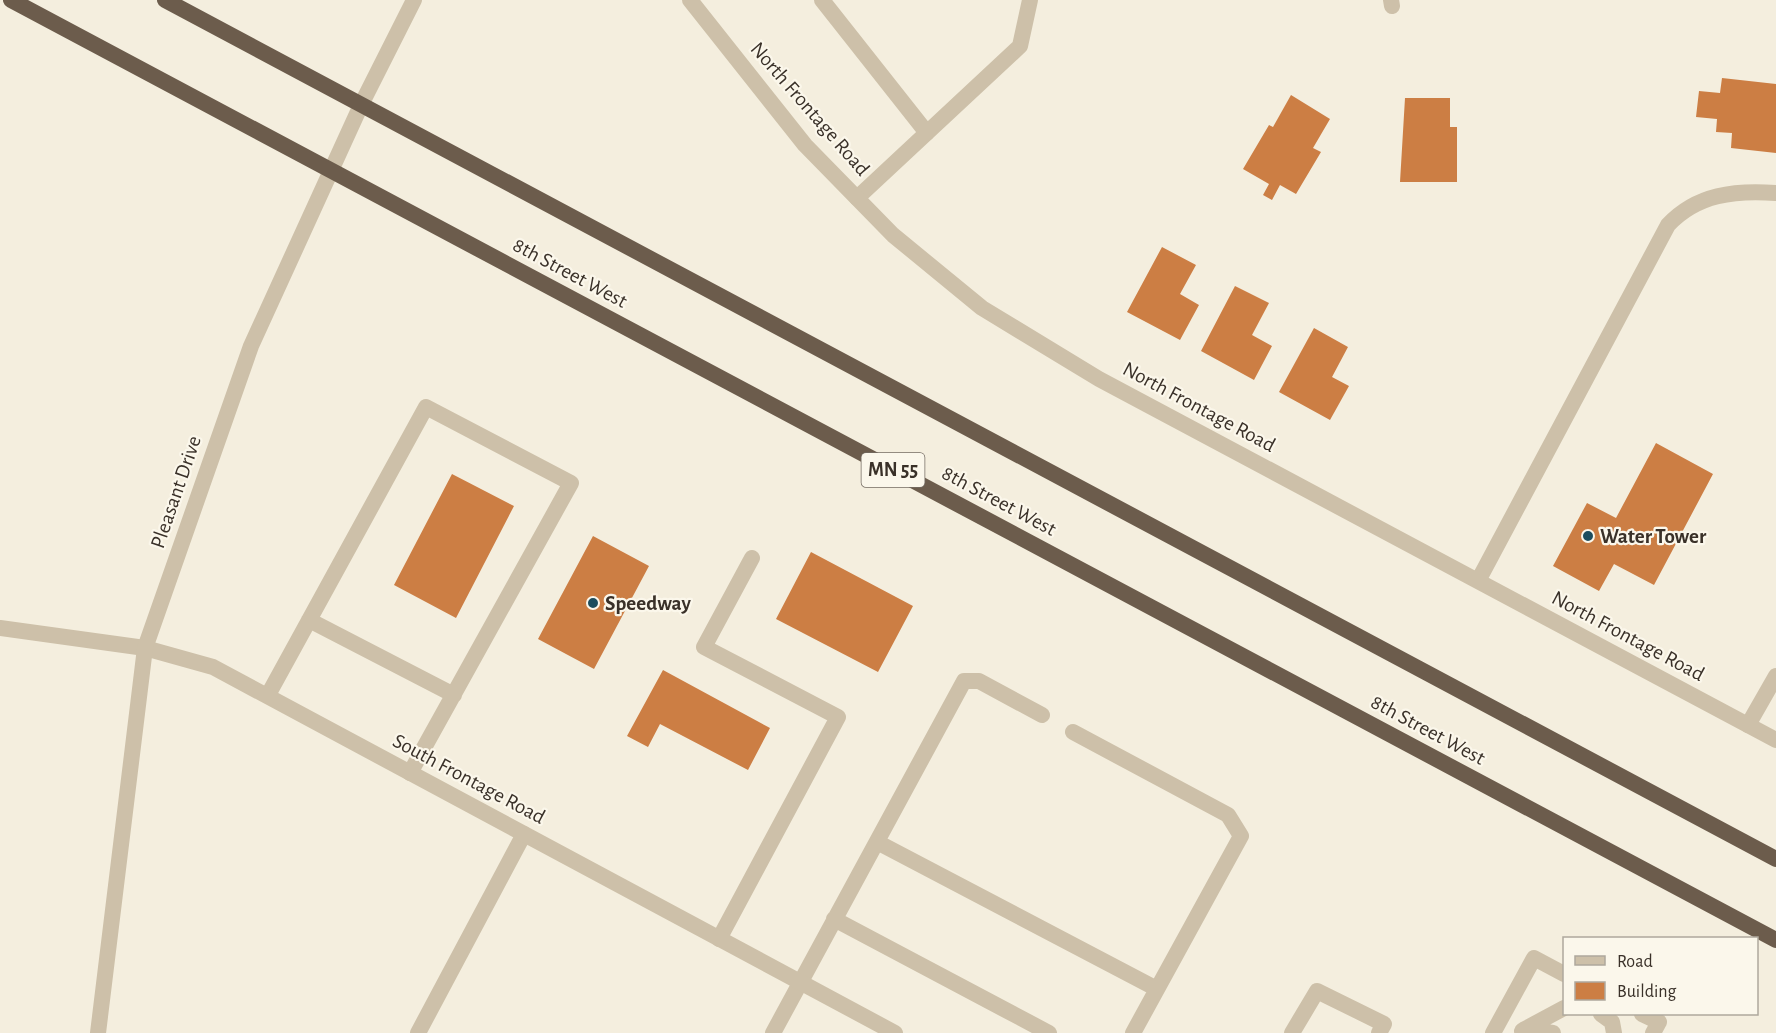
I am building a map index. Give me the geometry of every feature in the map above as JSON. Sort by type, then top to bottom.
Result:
[{"type":"highway","name":"8th Street West","points":[[11,0],[1776,940]]},
{"type":"highway","points":[[165,0],[1776,860]]},
{"type":"street","name":"Pleasant Drive","points":[[98,1033],[145,648],[251,346],[360,105],[414,0]]},
{"type":"street","name":"North Frontage Road","points":[[690,0],[805,145],[893,235],[982,308],[1099,379],[1776,740]]},
{"type":"street","points":[[822,0],[927,133]]},
{"type":"street","points":[[857,198],[1020,46],[1030,0]]},
{"type":"street","points":[[1478,581],[1668,225],[1691,205],[1709,197],[1776,193]]},
{"type":"street","points":[[268,695],[426,407],[571,483],[410,773]]},
{"type":"street","points":[[719,939],[838,717],[704,647],[752,558]]},
{"type":"street","points":[[309,620],[454,695]]},
{"type":"street","name":"South Frontage Road","points":[[0,628],[145,648],[213,667],[895,1033]]},
{"type":"street","points":[[1748,725],[1776,676]]},
{"type":"street","points":[[773,1033],[964,681],[979,681],[1042,715]]},
{"type":"street","points":[[1073,732],[1228,814],[1241,836],[1133,1033]]},
{"type":"street","points":[[418,1033],[524,834]]},
{"type":"street","points":[[877,842],[1156,989]]},
{"type":"street","points":[[834,919],[1049,1033]]},
{"type":"street","points":[[1493,1033],[1534,958],[1563,973]]},
{"type":"street","points":[[1292,1033],[1317,991],[1384,1024],[1379,1033]]},
{"type":"street","points":[[1523,1031],[1563,1009]]},
{"type":"street","points":[[1602,1015],[1612,1022],[1614,1033]]},
{"type":"street","points":[[1644,1015],[1659,1022],[1653,1033]]},
{"type":"street","points":[[1523,1031],[1553,1033]]},
{"type":"building","points":[[1722,78],[1776,84],[1776,153],[1731,148],[1732,133],[1716,132],[1717,119],[1696,117],[1699,91],[1720,93]]},
{"type":"building","points":[[1291,95],[1330,119],[1313,148],[1321,152],[1296,194],[1280,185],[1272,200],[1263,195],[1269,184],[1243,169],[1269,125],[1273,127]]},
{"type":"building","points":[[1405,98],[1450,98],[1450,127],[1457,127],[1457,182],[1400,182]]},
{"type":"building","points":[[1162,247],[1196,265],[1180,294],[1199,305],[1180,340],[1127,312]]},
{"type":"building","points":[[1235,286],[1269,303],[1252,335],[1272,346],[1254,380],[1201,351]]},
{"type":"building","points":[[1314,328],[1348,347],[1332,377],[1349,386],[1330,420],[1279,392]]},
{"type":"building","points":[[1656,443],[1713,474],[1654,585],[1614,564],[1599,591],[1553,566],[1587,503],[1616,518]]},
{"type":"building","points":[[452,474],[514,506],[456,618],[394,585]]},
{"type":"building","name":"Speedway","points":[[593,536],[649,566],[594,669],[538,639]]},
{"type":"building","points":[[811,552],[913,606],[878,672],[776,619]]},
{"type":"building","points":[[663,670],[770,728],[748,770],[660,724],[648,747],[627,736]]},
{"type":"place","name":"Water Tower","points":[[1588,536]]},
{"type":"place","name":"Speedway","points":[[593,603]]}]
